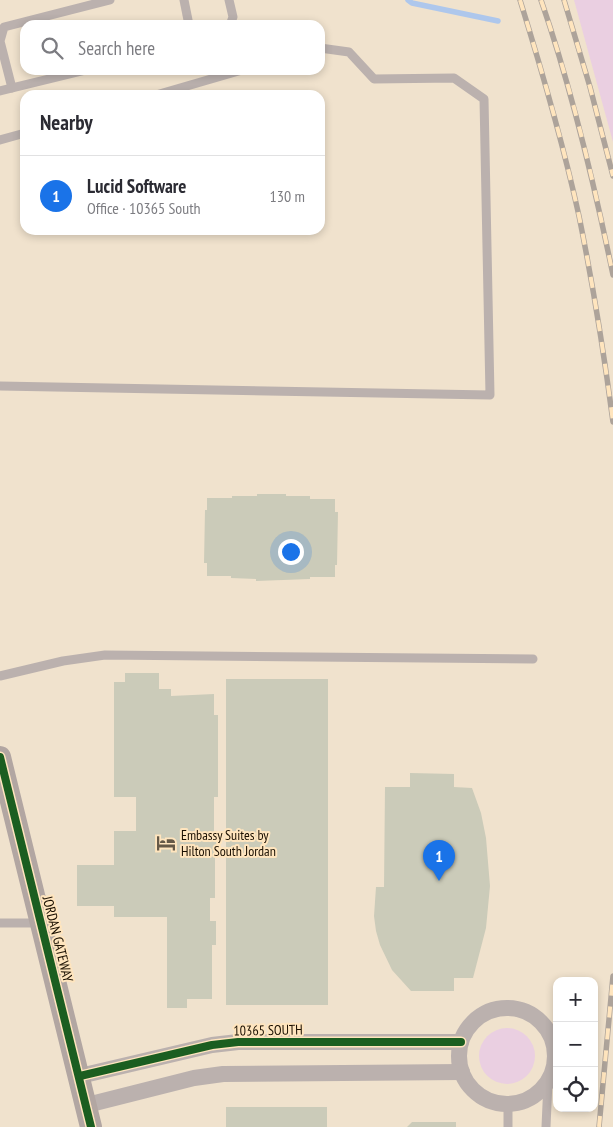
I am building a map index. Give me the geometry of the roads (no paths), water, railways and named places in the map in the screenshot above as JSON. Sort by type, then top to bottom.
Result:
[{"type":"main road","name":"JORDAN GATEWAY","points":[[0,757],[91,1127]]},
{"type":"street","points":[[502,1008],[524,1011],[543,1024],[550,1033],[554,1044],[555,1061],[553,1072],[548,1082],[530,1098],[519,1102],[496,1102],[480,1095],[467,1083],[462,1072],[459,1057],[461,1042],[468,1027],[486,1012],[502,1008]]},
{"type":"street","name":"10365 SOUTH","points":[[80,1076],[212,1045],[238,1042],[461,1042]]},
{"type":"street","points":[[87,1105],[194,1078],[222,1074],[462,1072]]},
{"type":"lane","points":[[31,20],[110,0]]},
{"type":"lane","points":[[184,0],[188,20]]},
{"type":"lane","points":[[229,0],[233,17],[232,20]]},
{"type":"lane","points":[[12,88],[0,41],[4,27],[20,23]]},
{"type":"lane","points":[[0,386],[490,395],[484,98],[454,78],[374,79],[349,52],[325,49]]},
{"type":"lane","points":[[0,91],[65,75]]},
{"type":"lane","points":[[173,90],[225,75]]},
{"type":"lane","points":[[0,140],[20,134]]},
{"type":"lane","points":[[0,676],[63,661],[105,655],[533,659]]},
{"type":"lane","points":[[0,923],[41,923]]},
{"type":"lane","points":[[546,1127],[548,1082]]},
{"type":"lane","points":[[508,1103],[508,1127]]},
{"type":"waterway","points":[[408,0],[412,3],[498,21]]},
{"type":"railway","points":[[520,0],[552,107],[579,216],[598,319],[613,422]]},
{"type":"railway","points":[[541,0],[582,136],[613,275]]},
{"type":"railway","points":[[564,0],[590,87],[613,176]]},
{"type":"railway","points":[[599,1127],[613,976]]},
{"type":"place","name":"Embassy Suites by Hilton South Jordan","points":[[166,843]]},
{"type":"place","name":"Lucid Software","points":[[439,881]]}]
